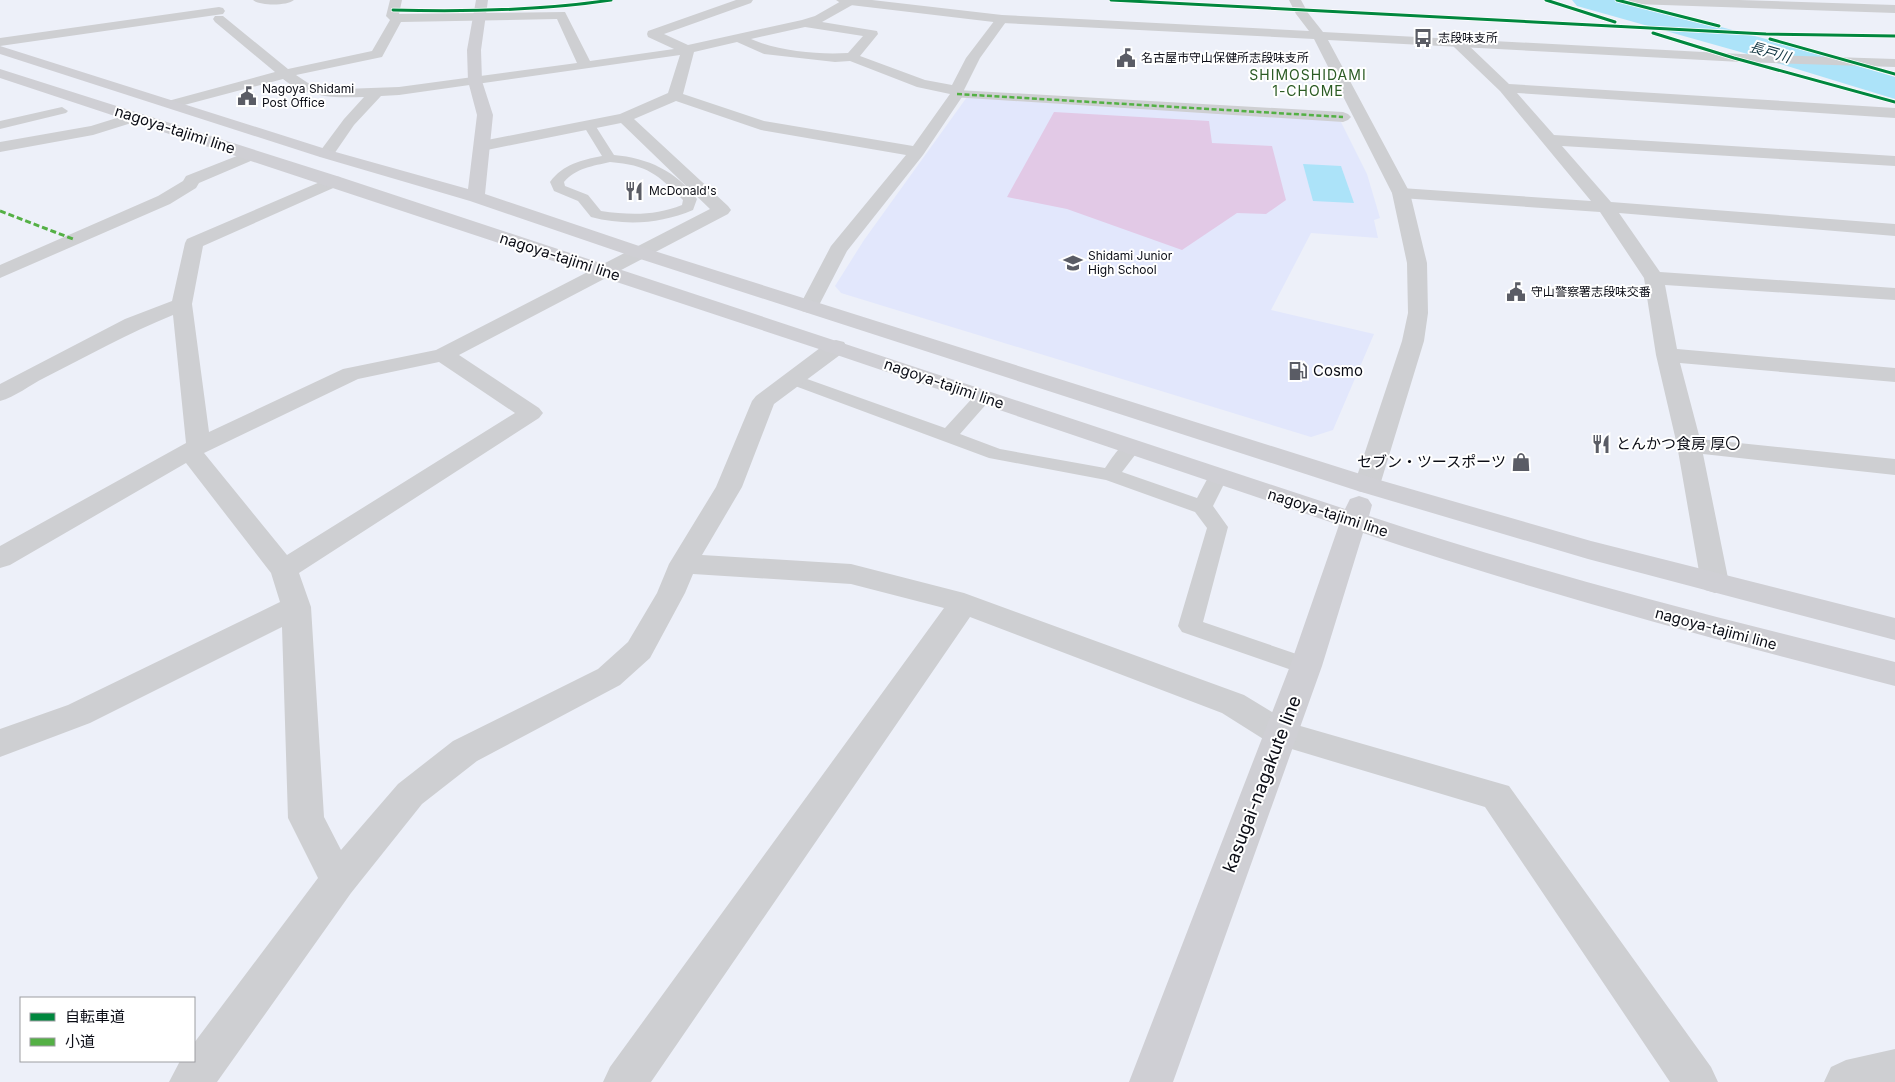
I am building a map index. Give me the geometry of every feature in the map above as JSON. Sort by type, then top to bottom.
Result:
[{"type":"main road","points":[[476,198],[485,114],[475,81],[474,50],[482,0]]},
{"type":"main road","name":"nagoya-tajimi line","points":[[0,50],[326,154],[476,198],[638,252],[1367,485],[1588,550],[1895,629]]},
{"type":"main road","name":"nagoya-tajimi line","points":[[0,72],[836,347],[1353,521],[1563,586],[1689,622],[1895,674]]},
{"type":"main road","name":"kasugai-nagakute line","points":[[1151,1082],[1306,666],[1353,521],[1367,485]]},
{"type":"street","points":[[259,0],[288,0]]},
{"type":"street","points":[[396,0],[392,16],[397,18],[561,15],[585,66]]},
{"type":"street","points":[[688,50],[653,34],[747,0]]},
{"type":"street","points":[[1295,0],[1302,14],[1319,36],[1401,193],[1417,263],[1418,313],[1403,376],[1367,485]]},
{"type":"street","points":[[1634,0],[1640,2],[1895,8]]},
{"type":"street","points":[[1868,0],[1890,4],[1895,8]]},
{"type":"street","points":[[0,42],[219,15],[284,74],[308,89],[343,93],[376,93],[585,66],[688,50],[819,19],[846,1],[1002,19],[1741,58],[1895,63]]},
{"type":"street","points":[[173,104],[284,74],[377,54],[397,18]]},
{"type":"street","points":[[809,307],[838,250],[917,152],[957,92],[973,58],[1002,19]]},
{"type":"street","points":[[805,23],[872,34],[852,57]]},
{"type":"street","points":[[740,39],[764,50],[835,58],[852,57],[922,84],[957,92],[1343,117]]},
{"type":"street","points":[[1458,44],[1505,88],[1550,140],[1606,207],[1654,278],[1667,355],[1689,445],[1715,583]]},
{"type":"street","points":[[675,96],[688,50]]},
{"type":"street","points":[[1505,88],[1895,113]]},
{"type":"street","points":[[326,154],[349,122],[376,93]]},
{"type":"street","points":[[482,146],[624,118],[675,96],[761,125],[917,152]]},
{"type":"street","points":[[0,147],[94,130],[136,117]]},
{"type":"street","points":[[0,558],[194,448],[351,374],[443,355],[722,210],[624,118]]},
{"type":"street","points":[[1550,140],[1895,161]]},
{"type":"street","points":[[0,272],[164,200],[190,184],[192,180],[252,155]]},
{"type":"street","points":[[334,181],[194,242],[182,304],[194,448],[284,570],[296,607],[306,818],[338,881]]},
{"type":"street","points":[[1401,193],[1895,230]]},
{"type":"street","points":[[1654,278],[1895,294]]},
{"type":"street","points":[[0,394],[18,382],[133,324],[182,304]]},
{"type":"street","points":[[191,1082],[338,881],[410,794],[465,751],[609,677],[639,650],[671,593],[684,564],[729,487],[764,401],[836,347]]},
{"type":"street","points":[[284,570],[531,413],[443,355]]},
{"type":"street","points":[[1667,355],[1895,376]]},
{"type":"street","points":[[1689,445],[1895,467]]},
{"type":"street","points":[[684,564],[851,574],[964,603],[1233,704],[1280,733],[1497,796],[1696,1082]]},
{"type":"street","points":[[625,1082],[964,603]]},
{"type":"street","points":[[0,743],[79,714],[296,607]]},
{"type":"street","points":[[1846,1082],[1895,1070]]},
{"type":"lane","points":[[0,125],[62,111]]},
{"type":"lane","points":[[589,125],[610,158]]},
{"type":"lane","points":[[610,158],[648,163],[658,168],[690,200],[688,207],[666,216],[633,220],[596,214],[583,198],[559,188],[557,182],[562,175],[575,166],[610,158]]},
{"type":"lane","points":[[572,230],[607,208],[589,192],[569,185],[566,177],[581,168],[605,162],[628,161],[643,163],[651,168],[686,201],[679,211]]},
{"type":"lane","points":[[679,211],[697,223]]},
{"type":"lane","points":[[793,379],[996,454],[1110,475],[1202,507],[1218,528],[1190,626],[1306,666]]},
{"type":"lane","points":[[948,436],[983,397]]},
{"type":"lane","points":[[1110,475],[1132,446]]},
{"type":"lane","points":[[1202,507],[1218,476]]},
{"type":"shaded area","name":"Shidami Junior High School","points":[[967,97],[1332,119],[1341,122],[1367,174],[1380,218],[1374,220],[1378,238],[1311,233],[1271,310],[1374,334],[1333,430],[1311,437],[841,293],[835,286],[864,240]]},
{"type":"shaded area","points":[[1054,112],[1209,121],[1212,143],[1272,146],[1286,200],[1266,214],[1237,213],[1182,250],[1067,209],[1007,197]]},
{"type":"water","points":[[1303,164],[1341,166],[1354,203],[1313,201]]},
{"type":"waterway","name":"長戸川","points":[[1587,0],[1755,46],[1895,88]]},
{"type":"marked path","points":[[957,94],[1343,117]]},
{"type":"marked path","points":[[0,211],[73,239]]},
{"type":"cycle path","points":[[393,10],[502,11],[557,7],[611,0]]},
{"type":"cycle path","points":[[1111,0],[1766,34],[1895,36]]},
{"type":"cycle path","points":[[1546,0],[1615,22]]},
{"type":"cycle path","points":[[1617,0],[1719,26]]},
{"type":"cycle path","points":[[1653,33],[1734,58],[1895,102]]},
{"type":"cycle path","points":[[1770,39],[1895,74]]},
{"type":"place","name":"志段味支所","points":[[1423,38]]},
{"type":"place","name":"名古屋市守山保健所志段味支所","points":[[1126,58]]},
{"type":"place","name":"Nagoya Shidami Post Office","points":[[247,96]]},
{"type":"place","name":"McDonald's","points":[[634,191]]},
{"type":"place","name":"Shidami Junior High School","points":[[1073,263]]},
{"type":"place","name":"守山警察署志段味交番","points":[[1516,292]]},
{"type":"place","name":"Cosmo","points":[[1298,371]]},
{"type":"place","name":"とんかつ食房 厚〇","points":[[1601,444]]},
{"type":"place","name":"セブン・ツースポーツ","points":[[1521,462]]},
{"type":"district","name":"SHIMOSHIDAMI 1-CHOME","points":[[1308,84]]}]
